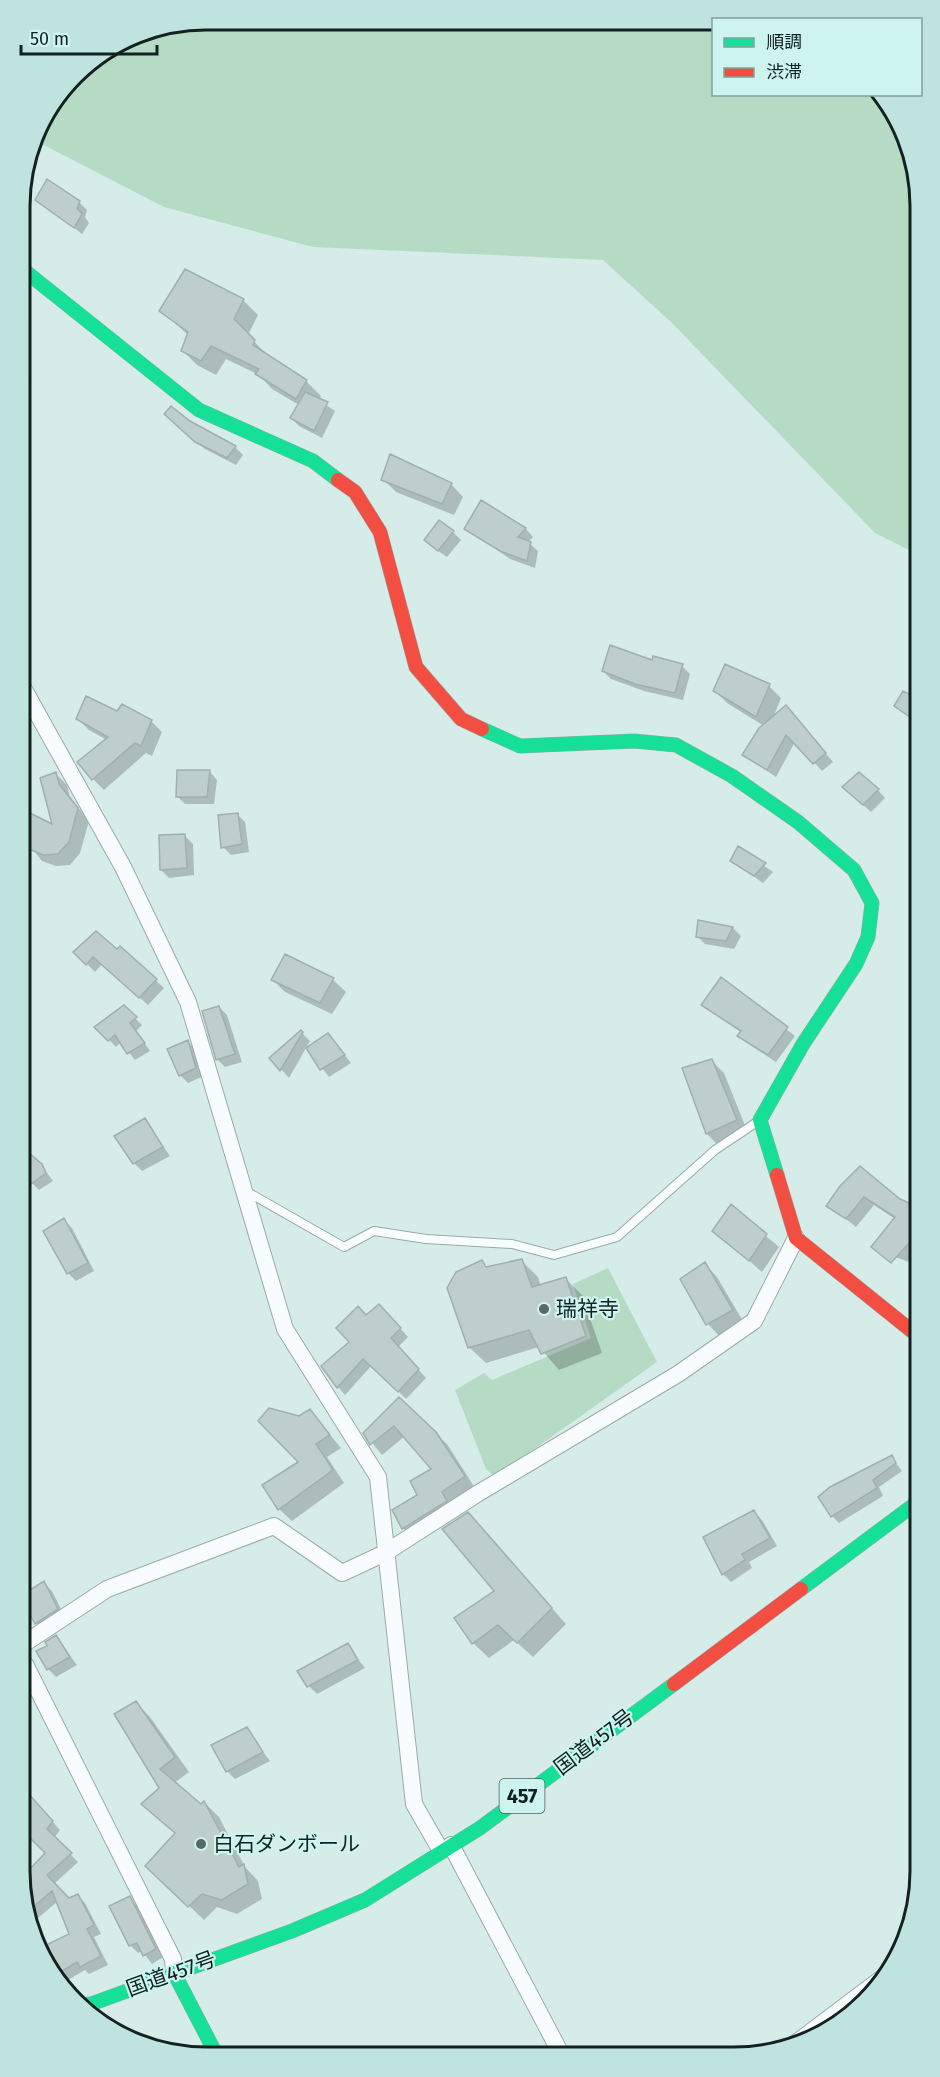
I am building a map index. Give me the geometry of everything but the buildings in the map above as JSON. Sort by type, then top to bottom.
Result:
[{"type":"main road","points":[[30,275],[199,410],[314,461],[355,492],[380,532],[416,667],[460,719],[520,746],[634,741],[676,745],[732,776],[798,822],[854,870],[872,903],[868,937],[856,964],[803,1044],[760,1120],[796,1238],[910,1330]]},
{"type":"main road","name":"国道457号","points":[[91,2004],[292,1931],[364,1900],[480,1828],[910,1508]]},
{"type":"main road","points":[[174,1973],[212,2047]]},
{"type":"street","points":[[30,700],[123,867],[188,1002],[285,1329],[378,1477],[414,1804],[446,1848],[557,2047]]},
{"type":"street","points":[[30,1640],[107,1589],[274,1526],[342,1573],[385,1553],[477,1494],[678,1374],[754,1321],[796,1238]]},
{"type":"street","points":[[30,1674],[173,1959],[174,1973]]},
{"type":"street","points":[[825,2021],[853,2000]]},
{"type":"lane","points":[[244,1190],[344,1247],[374,1230],[426,1239],[512,1244],[554,1255],[617,1237],[715,1150],[760,1120]]},
{"type":"green space","points":[[206,30],[712,30],[712,96],[871,96],[897,139],[904,160],[910,206],[910,550],[875,533],[672,323],[603,260],[313,247],[164,207],[41,144],[48,128],[66,99],[90,74],[108,60],[139,43],[183,32]]},
{"type":"green space","points":[[608,1268],[657,1362],[495,1477],[486,1469],[455,1390],[484,1373],[492,1380],[591,1338],[573,1284]]},
{"type":"traffic: fast","points":[[30,275],[199,410],[313,461],[338,480]]},
{"type":"traffic: fast","points":[[482,729],[520,746],[634,741],[676,745],[732,776],[798,822],[854,870],[872,903],[868,937],[856,964],[803,1044],[760,1120],[777,1175]]},
{"type":"traffic: fast","points":[[801,1589],[910,1508]]},
{"type":"traffic: fast","points":[[91,2004],[292,1931],[365,1900],[480,1828],[674,1684]]},
{"type":"traffic: fast","points":[[174,1973],[212,2047]]},
{"type":"traffic: jam","points":[[338,480],[355,492],[380,532],[416,667],[461,719],[482,729]]},
{"type":"traffic: jam","points":[[777,1175],[796,1238],[910,1330]]},
{"type":"traffic: jam","points":[[674,1684],[801,1589]]},
{"type":"place","name":"瑞祥寺","points":[[544,1309]]},
{"type":"place","name":"白石ダンボール","points":[[201,1844]]}]
